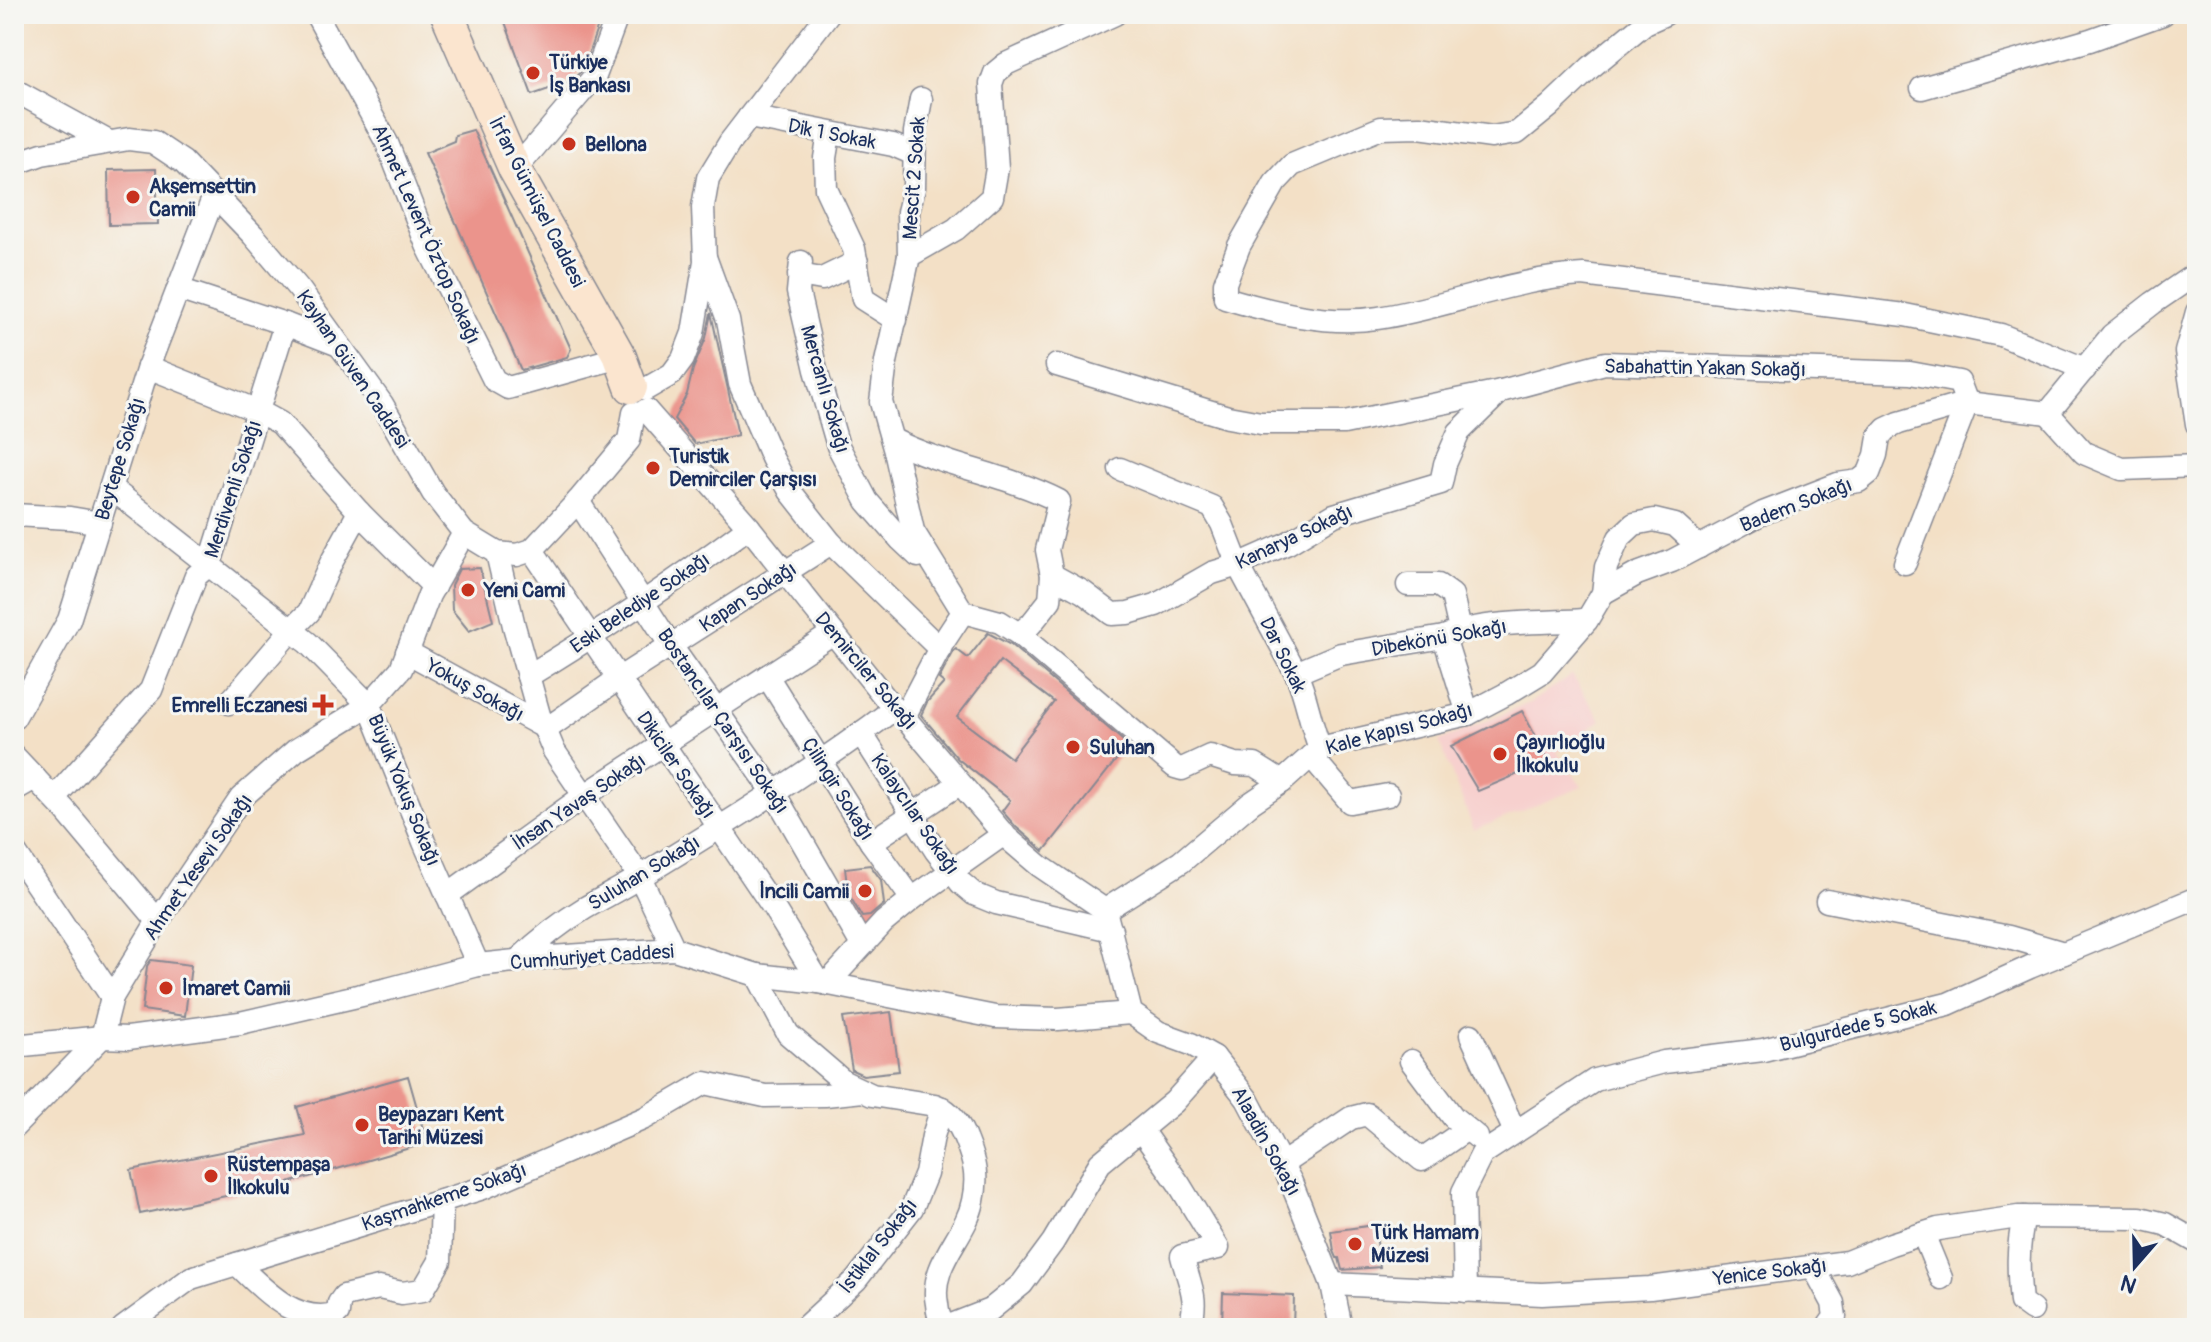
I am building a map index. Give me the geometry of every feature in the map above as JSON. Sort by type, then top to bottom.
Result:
[{"type":"street","name":"Ahmet Levent Öztop Sokağı","points":[[316,14],[387,143],[427,245],[494,380],[508,388],[620,357]]},
{"type":"street","name":"İrfan Gümüşel Caddesi","points":[[447,14],[515,170],[620,357],[639,400]]},
{"type":"street","points":[[515,170],[595,76],[618,14]]},
{"type":"street","points":[[674,949],[640,877],[554,751],[544,729],[497,553],[517,555],[532,550],[629,440],[639,400],[672,374],[683,359],[693,333],[705,257],[703,207],[708,178],[730,142],[828,14]]},
{"type":"street","points":[[909,256],[956,229],[992,197],[997,168],[991,84],[995,73],[1006,64],[1115,14]]},
{"type":"street","points":[[1665,14],[1645,23],[1517,133],[1492,137],[1419,127],[1381,128],[1292,165],[1275,183],[1239,246],[1225,283],[1225,298],[1269,311],[1344,320],[1375,319],[1534,281],[1583,275],[1905,315],[2001,335],[2085,369]]},
{"type":"street","points":[[1922,88],[2090,40],[2163,14]]},
{"type":"street","points":[[14,90],[109,142]]},
{"type":"street","name":"Mescit 2 Sokak","points":[[921,99],[915,132],[914,188],[908,212],[909,256],[886,362],[881,402],[893,440],[913,531],[941,577]]},
{"type":"street","name":"Dik 1 Sokak","points":[[749,117],[893,145],[914,154]]},
{"type":"street","points":[[829,134],[825,158],[826,189],[854,249],[863,299],[896,320]]},
{"type":"street","name":"Kayhan Güven Caddesi","points":[[14,164],[42,154],[129,139],[153,142],[183,162],[299,289],[382,404],[433,493],[464,533],[497,553]]},
{"type":"street","name":"Beytepe Sokağı","points":[[14,718],[69,620],[148,367],[214,196]]},
{"type":"street","points":[[705,257],[728,320],[740,384],[790,491],[831,543],[940,649]]},
{"type":"street","name":"Mercanlı Sokağı","points":[[857,262],[822,279],[800,268],[798,292],[816,370],[838,446],[867,501],[901,540],[941,577]]},
{"type":"street","points":[[2048,413],[2112,335],[2197,273]]},
{"type":"street","points":[[178,289],[339,345]]},
{"type":"street","points":[[2197,312],[2186,352],[2197,424]]},
{"type":"street","name":"Merdivenli Sokağı","points":[[54,798],[151,690],[196,576],[210,564],[285,324]]},
{"type":"street","name":"Sabahattin Yakan Sokağı","points":[[1057,365],[1228,417],[1261,423],[1344,423],[1501,391],[1605,363],[1910,373],[1959,382],[1967,403]]},
{"type":"street","points":[[148,367],[258,411],[280,423],[359,512],[434,587]]},
{"type":"street","name":"Kanarya Sokağı","points":[[1052,575],[1083,592],[1112,614],[1156,605],[1212,573],[1288,543],[1334,515],[1441,483],[1445,464],[1459,432],[1501,391]]},
{"type":"street","name":"Demirciler Sokağı","points":[[639,400],[749,527],[899,713],[1004,834],[1108,920]]},
{"type":"street","points":[[1905,563],[1967,403],[2048,413],[2084,453],[2122,469],[2197,466]]},
{"type":"street","name":"Badem Sokağı","points":[[1603,593],[1763,513],[1838,484],[1859,481],[1869,473],[1879,437],[1886,429],[1967,403]]},
{"type":"street","points":[[893,440],[917,452],[1035,489],[1059,501],[1047,550],[1052,575],[1050,600],[1019,634]]},
{"type":"street","name":"Dar Sokak","points":[[1120,469],[1212,507],[1238,565],[1303,689],[1316,752]]},
{"type":"street","name":"Büyük Yokuş Sokağı","points":[[111,488],[292,629],[369,705],[478,965]]},
{"type":"street","name":"Bostancılar Çarşısı Sokağı","points":[[578,501],[671,646],[773,791],[862,945]]},
{"type":"street","points":[[229,703],[309,612],[359,512]]},
{"type":"street","points":[[14,515],[100,523]]},
{"type":"street","points":[[1603,593],[1606,567],[1619,538],[1634,524],[1654,520],[1675,525],[1699,547]]},
{"type":"street","name":"Eski Belediye Sokağı","points":[[528,676],[643,604],[749,527]]},
{"type":"street","name":"Ahmet Yesevi Sokağı","points":[[102,1037],[112,997],[158,921],[241,798],[296,750],[369,705],[401,669],[434,587],[464,533]]},
{"type":"street","name":"Kapan Sokağı","points":[[544,729],[831,543]]},
{"type":"street","name":"Dikiciler Sokağı","points":[[532,550],[823,983]]},
{"type":"street","points":[[941,577],[963,612],[1000,622],[1019,634],[1175,767],[1182,769],[1210,756],[1235,764],[1255,765],[1282,782]]},
{"type":"street","points":[[1408,585],[1438,585],[1452,595],[1452,634],[1468,714]]},
{"type":"street","name":"Kale Kapısı Sokağı","points":[[1108,920],[1316,752],[1468,714],[1542,672],[1587,620],[1603,593]]},
{"type":"street","points":[[899,713],[963,612]]},
{"type":"street","name":"Dibekönü Sokağı","points":[[1296,673],[1341,654],[1510,625],[1587,620]]},
{"type":"street","name":"İhsan Yavaş Sokağı","points":[[447,895],[584,796],[833,633]]},
{"type":"street","name":"Yokuş Sokağı","points":[[407,652],[544,729]]},
{"type":"street","name":"Çilingir Sokağı","points":[[767,676],[871,842],[912,899]]},
{"type":"street","name":"Suluhan Sokağı","points":[[517,961],[544,936],[582,909],[640,877],[861,733],[899,713]]},
{"type":"street","name":"Kalaycılar Sokağı","points":[[861,733],[936,851],[974,894],[996,903],[1108,920]]},
{"type":"street","points":[[1316,752],[1350,802],[1388,795]]},
{"type":"street","points":[[14,756],[54,798],[158,921]]},
{"type":"street","points":[[14,790],[35,778]]},
{"type":"street","points":[[871,842],[959,784]]},
{"type":"street","points":[[823,983],[884,922],[1004,834]]},
{"type":"street","points":[[14,851],[112,997]]},
{"type":"street","name":"Bulgurdede 5 Sokak","points":[[1491,1148],[1595,1080],[1664,1062],[1763,1050],[1948,1004],[2197,898]]},
{"type":"street","points":[[1827,901],[2009,937],[2064,953]]},
{"type":"street","points":[[1108,920],[1131,1013]]},
{"type":"street","name":"Cumhuriyet Caddesi","points":[[14,1046],[102,1037],[128,1038],[240,1023],[478,965],[674,949],[757,975],[823,983],[995,1017],[1058,1019],[1131,1013]]},
{"type":"street","points":[[757,975],[788,1034],[844,1082],[872,1095],[942,1108],[956,1119],[975,1163],[976,1184],[973,1205],[940,1270],[935,1295],[939,1319],[945,1327],[990,1310],[1022,1284],[1053,1242],[1100,1163],[1174,1102],[1214,1057]]},
{"type":"street","name":"Alaadin Sokağı","points":[[1131,1013],[1158,1032],[1191,1044],[1214,1057],[1247,1099],[1291,1182],[1332,1284],[1341,1328]]},
{"type":"street","points":[[1471,1035],[1515,1132]]},
{"type":"street","points":[[14,1127],[102,1037]]},
{"type":"street","points":[[1411,1061],[1453,1117],[1491,1148],[1482,1154],[1463,1192],[1465,1291]]},
{"type":"street","name":"Kaşmahkeme Sokağı","points":[[123,1328],[191,1278],[483,1188],[645,1118],[705,1083],[765,1096],[863,1091]]},
{"type":"street","name":"İstiklal Sokağı","points":[[804,1328],[856,1280],[912,1208],[926,1174],[942,1108]]},
{"type":"street","points":[[1282,1164],[1351,1118],[1367,1114],[1422,1160],[1467,1129]]},
{"type":"street","points":[[1141,1130],[1218,1248],[1182,1256],[1195,1301],[1189,1328]]},
{"type":"street","points":[[237,1264],[266,1293],[300,1313],[316,1316],[328,1317],[338,1313],[344,1296],[379,1288],[402,1293],[423,1290],[440,1261],[442,1201]]},
{"type":"street","points":[[2024,1217],[2018,1242],[2018,1274],[2021,1302],[2032,1310]]},
{"type":"street","name":"Yenice Sokağı","points":[[1332,1284],[1542,1294],[1650,1288],[1847,1262],[1938,1229],[2024,1217],[2140,1218],[2165,1224],[2197,1242]]},
{"type":"street","points":[[1923,1234],[1941,1278]]},
{"type":"street","points":[[1813,1266],[1833,1303],[1835,1317],[1827,1328]]},
{"type":"shaded area","points":[[1572,675],[1601,720],[1557,752],[1582,787],[1474,830],[1439,741],[1532,702]]},
{"type":"building","points":[[502,14],[602,14],[583,69],[572,81],[532,95]]},
{"type":"building","points":[[473,130],[571,349],[567,357],[521,370],[425,153],[454,141],[455,135]]},
{"type":"building","name":"Akşemsettin Camii","points":[[156,169],[158,224],[109,225],[108,170]]},
{"type":"building","points":[[711,313],[738,435],[695,444],[674,419],[687,394]]},
{"type":"building","name":"Yeni Cami","points":[[480,568],[493,621],[469,631],[452,610],[451,585],[459,569]]},
{"type":"building","name":"Suluhan","points":[[988,633],[1011,645],[1128,745],[1044,851],[1002,811],[1010,800],[958,759],[921,715],[927,702],[944,683],[939,679],[954,651],[956,649],[968,658]],"holes":[[[1000,661],[1054,702],[1011,758],[957,717]]]},
{"type":"building","name":"Çayırlıoğlu İlkokulu","points":[[1522,711],[1549,761],[1478,791],[1451,746]]},
{"type":"building","name":"İncili Camii","points":[[870,865],[881,880],[884,904],[870,916],[862,917],[848,893],[845,868]]},
{"type":"building","name":"İmaret Camii","points":[[151,960],[191,965],[185,1016],[142,1010],[147,966]]},
{"type":"building","points":[[891,1012],[899,1071],[863,1075],[852,1070],[843,1018]]},
{"type":"building","points":[[408,1076],[427,1143],[292,1182],[140,1214],[131,1170],[305,1135],[297,1107]]},
{"type":"building","name":"Türk Hamam Müzesi","points":[[1375,1225],[1380,1267],[1342,1270],[1334,1251],[1331,1231]]},
{"type":"building","points":[[1223,1293],[1294,1296],[1293,1328],[1222,1328]]},
{"type":"place","name":"Türkiye İş Bankası","points":[[533,73]]},
{"type":"place","name":"Bellona","points":[[569,144]]},
{"type":"place","name":"Akşemsettin Camii","points":[[133,197]]},
{"type":"place","name":"Turistik Demirciler Çarşısı","points":[[653,468]]},
{"type":"place","name":"Yeni Cami","points":[[468,590]]},
{"type":"place","name":"Emrelli Eczanesi","points":[[323,705]]},
{"type":"place","name":"Suluhan","points":[[1073,747]]},
{"type":"place","name":"Çayırlıoğlu İlkokulu","points":[[1500,754]]},
{"type":"place","name":"İncili Camii","points":[[865,891]]},
{"type":"place","name":"İmaret Camii","points":[[166,988]]},
{"type":"place","name":"Beypazarı Kent Tarihi Müzesi","points":[[362,1125]]},
{"type":"place","name":"Rüstempaşa İlkokulu","points":[[211,1176]]},
{"type":"place","name":"Türk Hamam Müzesi","points":[[1355,1244]]}]
